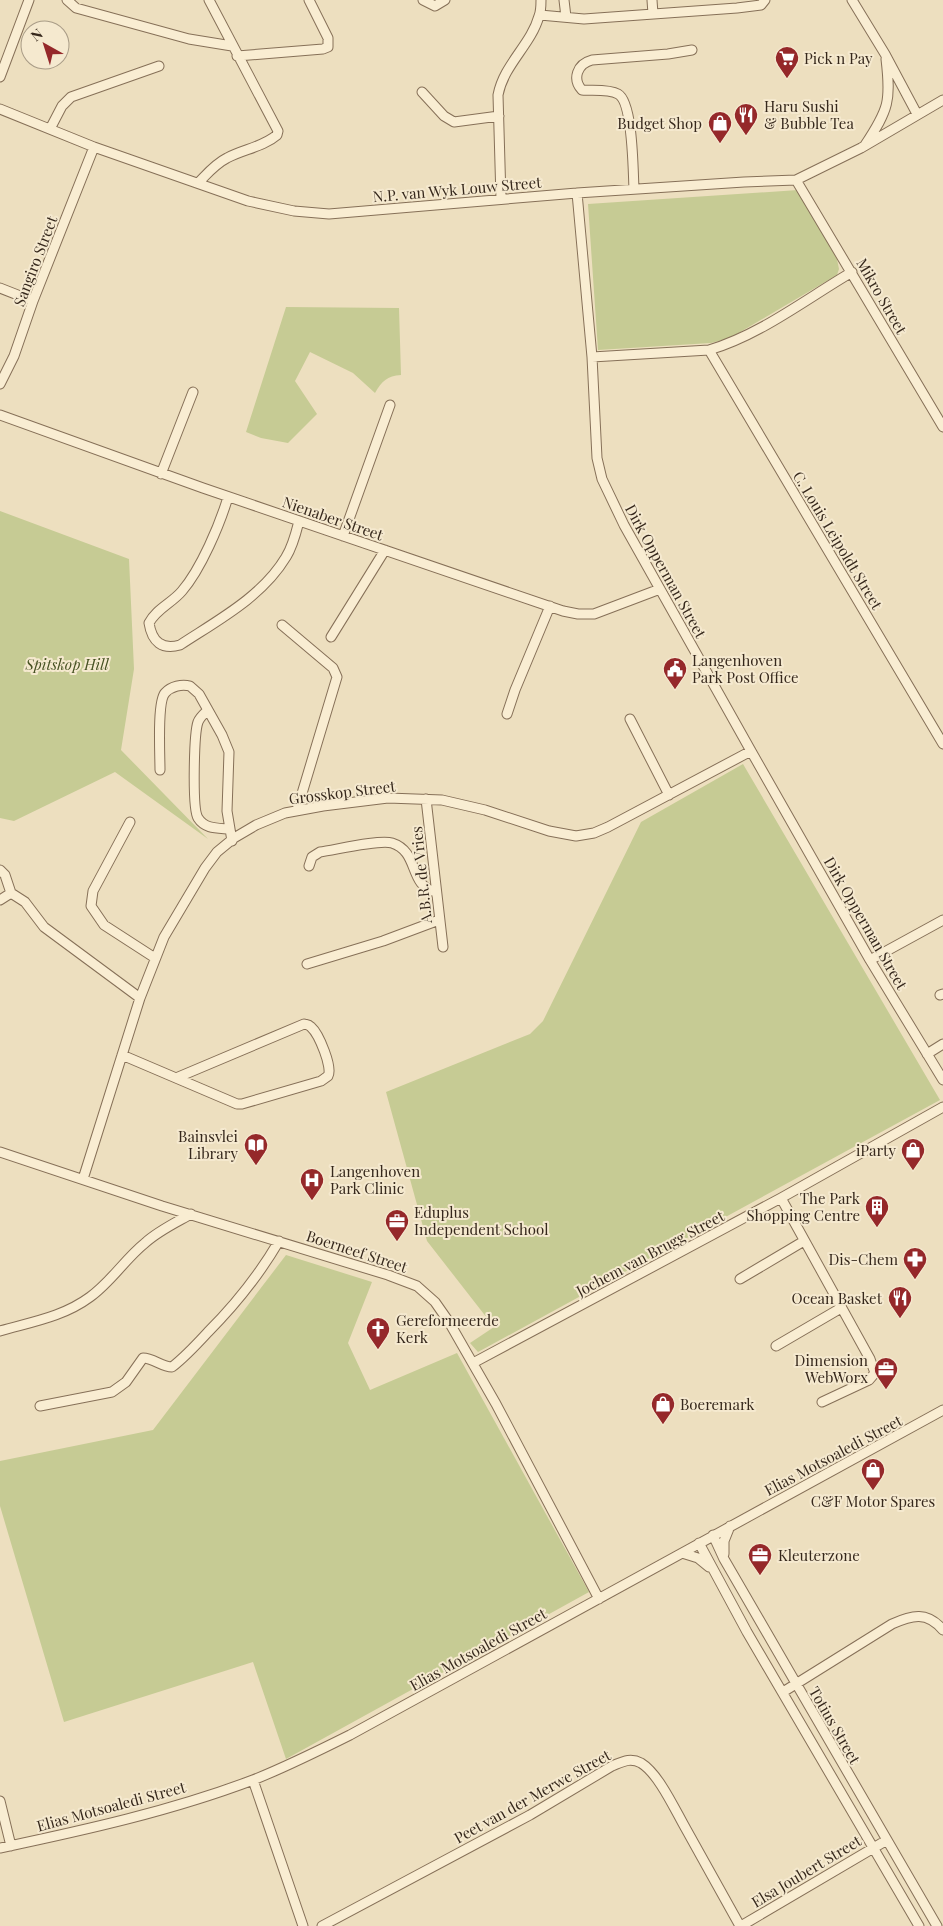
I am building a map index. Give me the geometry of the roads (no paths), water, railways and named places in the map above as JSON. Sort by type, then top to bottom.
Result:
[{"type":"street","points":[[0,77],[29,0]]},
{"type":"street","points":[[67,0],[76,8],[189,39],[232,46]]},
{"type":"street","points":[[198,183],[211,169],[227,158],[266,143],[277,135],[276,125],[237,56],[209,0]]},
{"type":"street","points":[[237,56],[328,47],[328,38],[309,0]]},
{"type":"street","points":[[422,0],[435,6],[445,0]]},
{"type":"street","points":[[501,199],[498,94],[500,82],[533,30],[540,15],[541,0]]},
{"type":"street","points":[[564,0],[566,17]]},
{"type":"street","points":[[652,0],[653,14]]},
{"type":"street","points":[[540,15],[584,19],[756,6],[761,5],[766,0]]},
{"type":"street","points":[[852,0],[920,113]]},
{"type":"street","points":[[634,189],[628,112],[623,99],[615,92],[582,90],[578,82],[578,70],[584,63],[592,60],[668,54],[692,50]]},
{"type":"street","points":[[861,148],[878,126],[888,101],[889,87],[885,54]]},
{"type":"street","points":[[50,129],[62,106],[70,97],[159,66]]},
{"type":"street","points":[[422,92],[444,116],[454,122],[499,116]]},
{"type":"street","name":"N.P. van Wyk Louw Street","points":[[0,109],[94,147],[248,201],[294,211],[329,214],[577,193],[796,180],[861,148],[943,100]]},
{"type":"street","name":"Sangiro Street","points":[[0,384],[14,356],[33,301],[94,147]]},
{"type":"street","name":"Mikro Street","points":[[796,180],[943,427]]},
{"type":"street","name":"Dirk Opperman Street","points":[[577,193],[592,357],[597,458],[602,479],[624,525],[751,751],[870,960],[943,1080]]},
{"type":"street","points":[[592,357],[709,350],[727,345],[755,332],[852,272]]},
{"type":"street","points":[[0,288],[33,301]]},
{"type":"street","name":"C. Louis Leipoldt Street","points":[[709,350],[943,744]]},
{"type":"street","points":[[161,474],[193,392]]},
{"type":"street","points":[[343,536],[390,405]]},
{"type":"street","name":"Nienaber Street","points":[[0,415],[161,474],[578,614],[594,614],[660,589]]},
{"type":"street","points":[[228,497],[222,520],[195,572],[177,597],[156,613],[149,623],[154,638],[162,646],[170,648],[180,645],[242,604],[257,591],[277,570],[287,556],[300,521]]},
{"type":"street","points":[[331,638],[385,550]]},
{"type":"street","points":[[507,714],[550,606]]},
{"type":"street","points":[[282,625],[333,668],[337,677],[297,810]]},
{"type":"street","points":[[160,770],[161,704],[165,692],[174,687],[190,686],[196,690],[230,752],[228,811],[232,841]]},
{"type":"street","points":[[208,710],[199,720],[196,728],[194,763],[195,812],[203,824],[212,828],[229,829]]},
{"type":"street","points":[[630,719],[669,795]]},
{"type":"street","name":"Grosskop Street","points":[[83,1179],[140,998],[155,958],[171,924],[205,868],[217,852],[232,841],[270,818],[297,810],[388,798],[442,800],[476,808],[549,831],[576,836],[594,833],[751,751]]},
{"type":"street","name":"A.B.R. de Vries","points":[[426,799],[443,947]]},
{"type":"street","points":[[130,822],[93,891],[91,906],[104,925],[155,958]]},
{"type":"street","points":[[309,866],[312,857],[320,852],[391,842],[400,847],[410,857],[420,883],[429,890],[436,892]]},
{"type":"street","points":[[0,870],[11,893],[25,902],[44,927],[140,998]]},
{"type":"street","points":[[0,900],[11,893]]},
{"type":"street","points":[[308,964],[382,941],[439,920]]},
{"type":"street","points":[[870,960],[943,920]]},
{"type":"street","points":[[122,1055],[176,1078],[242,1104],[321,1081],[328,1076],[330,1067],[316,1033],[310,1026],[304,1024],[176,1078]]},
{"type":"street","points":[[927,1054],[943,1044]]},
{"type":"street","name":"Jochem van Brugg Street","points":[[473,1363],[781,1198],[943,1107]]},
{"type":"street","name":"Boerneef Street","points":[[0,1152],[417,1286],[436,1302],[473,1363],[599,1599]]},
{"type":"street","points":[[781,1198],[870,1359],[875,1373],[869,1380],[822,1402]]},
{"type":"street","points":[[0,1331],[54,1316],[79,1304],[99,1290],[146,1242],[191,1214]]},
{"type":"street","points":[[40,1406],[115,1391],[126,1382],[143,1358],[154,1360],[168,1367],[172,1366],[197,1344],[238,1302],[262,1270],[279,1241]]},
{"type":"street","points":[[740,1279],[804,1241]]},
{"type":"street","points":[[776,1346],[841,1308]]},
{"type":"street","name":"Elias Motsoaledi Street","points":[[0,1848],[121,1821],[253,1780],[350,1735],[943,1410]]},
{"type":"street","points":[[724,1559],[724,1541],[730,1526]]},
{"type":"street","name":"Totius Street","points":[[713,1535],[724,1559],[796,1685],[937,1926]]},
{"type":"street","name":"Totius Street","points":[[699,1543],[713,1571],[919,1926]]},
{"type":"street","points":[[682,1553],[698,1558],[713,1571]]},
{"type":"street","points":[[783,1692],[892,1624],[908,1617],[930,1618],[943,1630]]},
{"type":"street","name":"Peet van der Merwe Street","points":[[322,1926],[530,1815],[612,1766],[626,1760],[633,1760],[651,1772],[665,1793],[740,1926]]},
{"type":"street","points":[[253,1780],[303,1926]]},
{"type":"street","points":[[0,1801],[11,1846]]},
{"type":"street","name":"Elsa Joubert Street","points":[[740,1926],[886,1840]]},
{"type":"place","name":"Pick n Pay","points":[[787,79]]},
{"type":"place","name":"Haru Sushi & Bubble Tea","points":[[746,136]]},
{"type":"place","name":"Budget Shop","points":[[720,144]]},
{"type":"place","name":"Langenhoven Park Post Office","points":[[675,690]]},
{"type":"place","name":"Bainsvlei Library","points":[[256,1166]]},
{"type":"place","name":"iParty","points":[[913,1171]]},
{"type":"place","name":"Langenhoven Park Clinic","points":[[312,1201]]},
{"type":"place","name":"The Park Shopping Centre","points":[[877,1228]]},
{"type":"place","name":"Eduplus Independent School","points":[[397,1242]]},
{"type":"place","name":"Dis-Chem","points":[[915,1280]]},
{"type":"place","name":"Ocean Basket","points":[[900,1319]]},
{"type":"place","name":"Gereformeerde Kerk","points":[[378,1350]]},
{"type":"place","name":"Dimension WebWorx","points":[[886,1390]]},
{"type":"place","name":"Boeremark","points":[[663,1425]]},
{"type":"place","name":"C&F Motor Spares","points":[[873,1491]]},
{"type":"place","name":"Kleuterzone","points":[[760,1576]]},
{"type":"park label","name":"Spitskop Hill","points":[[67,664]]}]
